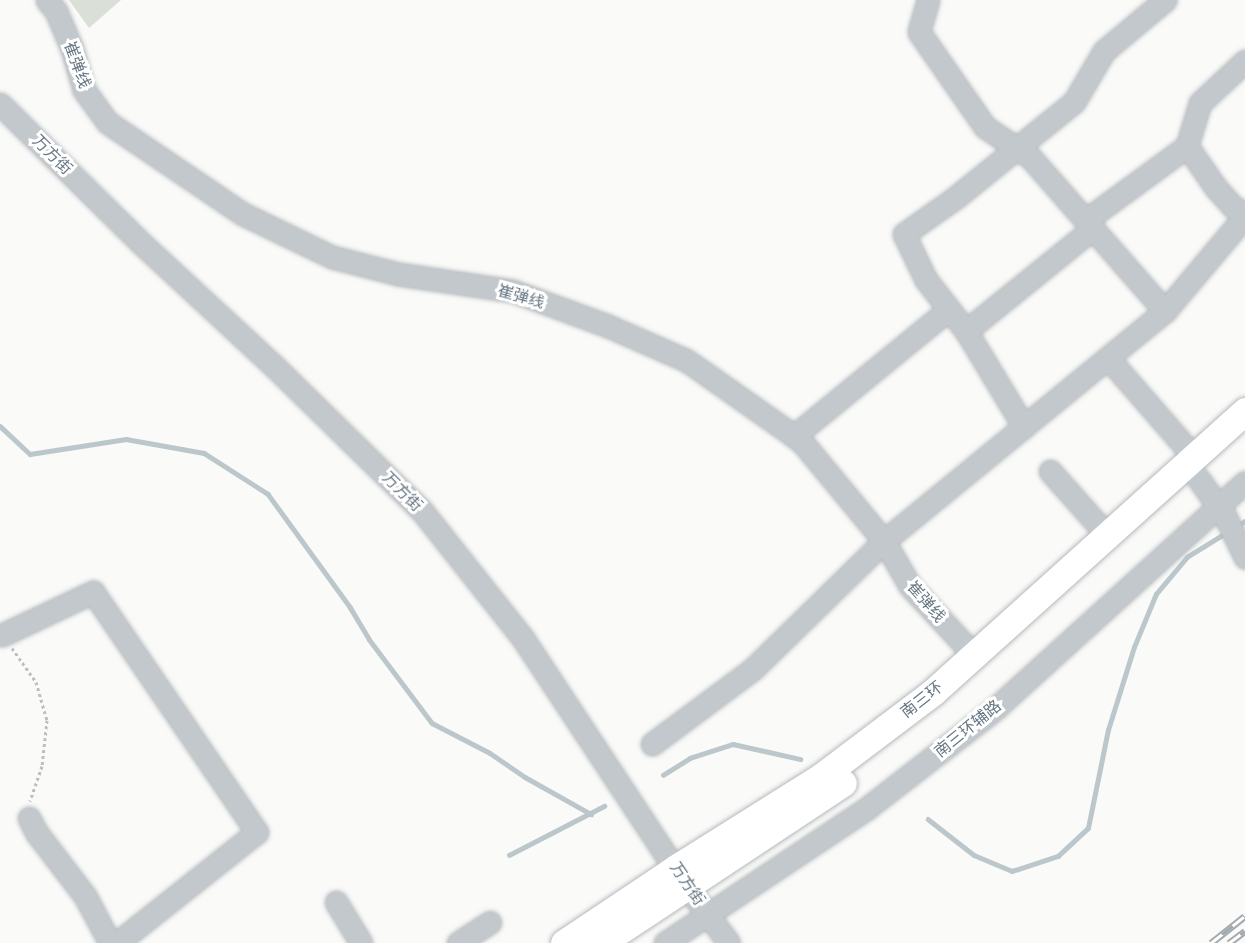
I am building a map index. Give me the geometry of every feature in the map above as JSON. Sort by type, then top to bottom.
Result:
[{"type":"main road","name":"南三环","points":[[564,943],[832,791],[945,707],[1196,468],[1245,411]]},
{"type":"main road","name":"南三环","points":[[601,943],[681,877],[822,776],[933,692],[1107,536],[1196,468],[1245,436]]},
{"type":"street","name":"崔弹线","points":[[47,0],[56,11],[72,49],[84,90],[106,122],[243,214],[332,257],[398,274],[513,291],[608,326],[686,360],[794,436],[802,442],[884,542],[910,586],[974,655]]},
{"type":"street","points":[[928,0],[919,32],[985,127],[1030,157],[1165,311]]},
{"type":"street","points":[[1024,427],[966,331],[926,279],[904,234],[955,198],[1074,102],[1104,51],[1165,0]]},
{"type":"street","points":[[966,331],[1090,224],[1187,146],[1200,103],[1245,61]]},
{"type":"street","name":"万方街","points":[[0,104],[140,242],[274,366],[422,511],[522,637],[681,877],[729,943]]},
{"type":"street","points":[[652,744],[753,669],[884,542],[1165,311],[1244,219],[1216,188],[1187,146]]},
{"type":"street","points":[[794,436],[949,309]]},
{"type":"street","points":[[1108,358],[1196,468],[1242,551]]},
{"type":"street","points":[[1050,471],[1107,536]]},
{"type":"street","name":"南三环辅路","points":[[665,943],[866,809],[996,708],[1221,511],[1245,482]]},
{"type":"street","points":[[2,635],[93,592],[257,832],[117,943]]},
{"type":"street","points":[[29,818],[36,832],[85,896],[110,943]]},
{"type":"street","points":[[336,902],[361,943]]},
{"type":"street","points":[[458,943],[490,922]]},
{"type":"path","points":[[2,635],[36,682],[47,720],[42,766],[30,800],[29,818]]},
{"type":"shaded area","points":[[69,0],[121,0],[89,28]]},
{"type":"waterway","points":[[0,426],[30,454],[126,439],[204,453],[268,494],[350,607],[369,639],[432,723],[490,753],[525,777],[591,814]]},
{"type":"waterway","points":[[1237,526],[1245,521]]},
{"type":"waterway","points":[[928,819],[974,855],[1012,871],[1058,856],[1088,828],[1108,730],[1134,647],[1156,594],[1187,557],[1227,532]]},
{"type":"waterway","points":[[663,775],[690,758],[733,744],[800,759]]},
{"type":"waterway","points":[[509,855],[604,806]]},
{"type":"railway","points":[[1211,943],[1245,916]]},
{"type":"railway","points":[[1229,943],[1245,931]]}]
